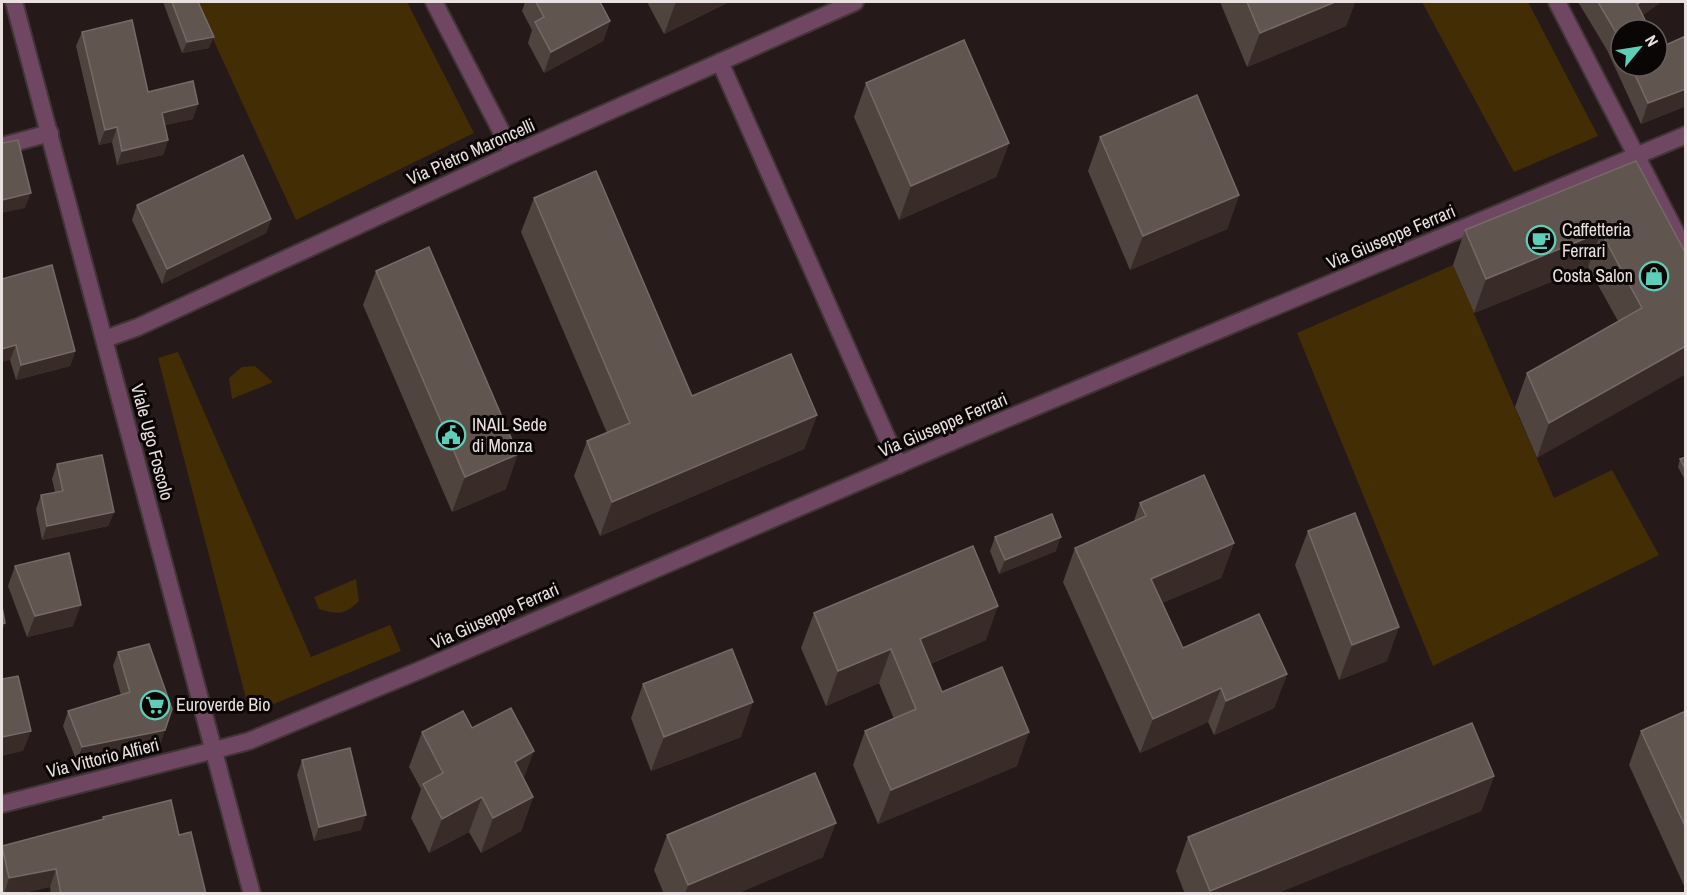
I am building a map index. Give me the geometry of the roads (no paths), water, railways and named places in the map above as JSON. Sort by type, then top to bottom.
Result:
[{"type":"street","name":"Viale Ugo Foscolo","points":[[14,2],[252,894]]},
{"type":"street","points":[[434,2],[513,154]]},
{"type":"street","name":"Via Pietro Maroncelli","points":[[105,339],[138,327],[513,154],[855,2]]},
{"type":"street","points":[[1557,2],[1686,252]]},
{"type":"street","points":[[720,62],[899,465]]},
{"type":"street","points":[[2,146],[50,133]]},
{"type":"street","name":"Via Giuseppe Ferrari","points":[[214,750],[260,737],[899,465],[1686,135]]},
{"type":"street","name":"Via Vittorio Alfieri","points":[[2,804],[214,750]]},
{"type":"place","name":"Caffetteria Ferrari","points":[[1541,240]]},
{"type":"place","name":"Costa Salon","points":[[1654,276]]},
{"type":"place","name":"INAIL Sede di Monza","points":[[451,435]]},
{"type":"place","name":"Euroverde Bio","points":[[155,705]]}]
